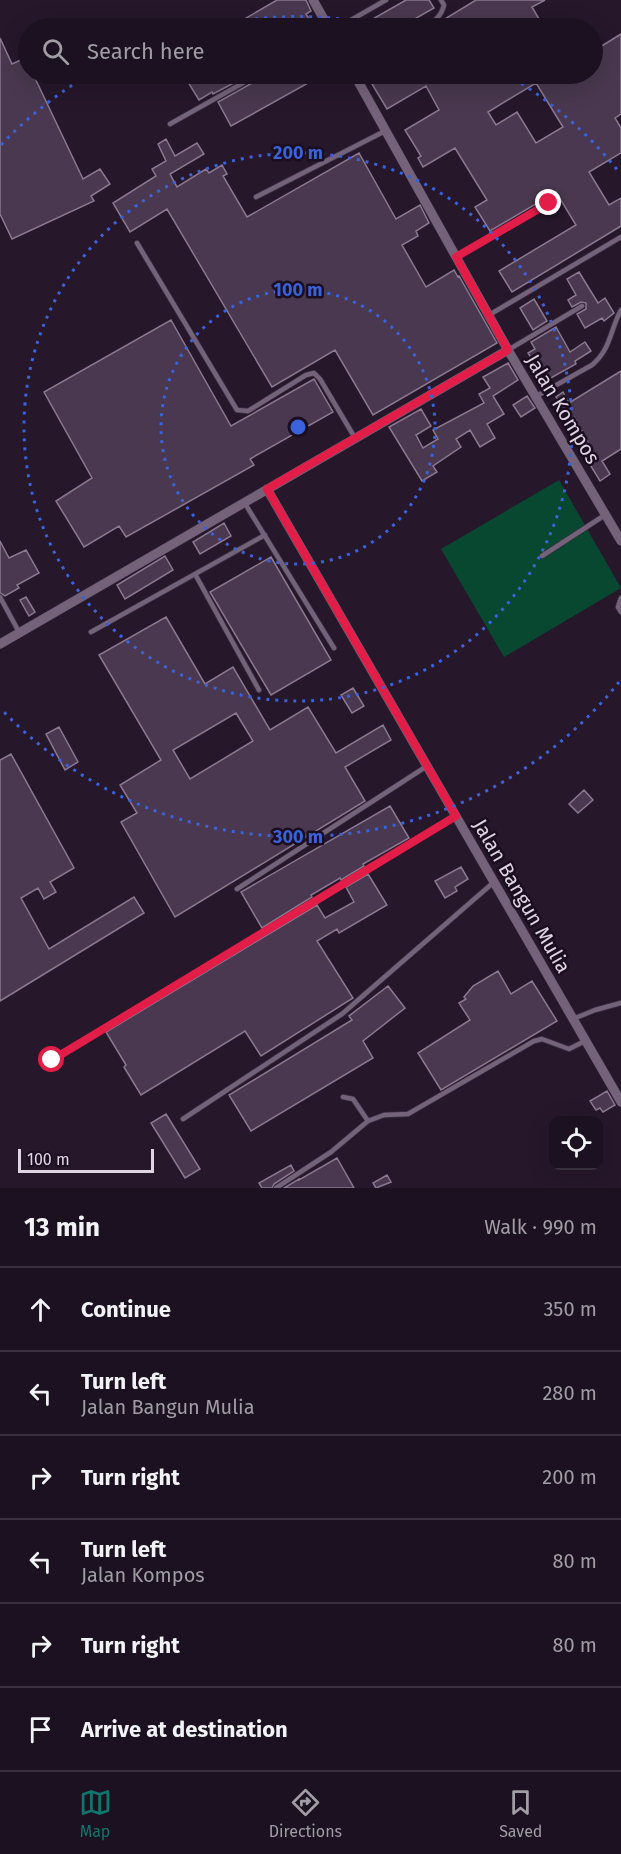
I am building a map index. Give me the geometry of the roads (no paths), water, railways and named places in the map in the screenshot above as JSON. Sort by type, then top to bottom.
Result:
[{"type":"street","points":[[313,0],[323,18]]},
{"type":"street","name":"Jalan Kompos","points":[[360,84],[508,350],[621,541]]},
{"type":"street","points":[[0,644],[508,350]]},
{"type":"street","name":"Jalan Bangun Mulia","points":[[267,489],[621,1102]]},
{"type":"lane","points":[[354,18],[386,0]]},
{"type":"lane","points":[[438,18],[444,5],[441,0]]},
{"type":"lane","points":[[170,124],[241,84]]},
{"type":"lane","points":[[256,196],[386,130]]},
{"type":"lane","points":[[456,257],[549,203]]},
{"type":"lane","points":[[489,316],[621,237]]},
{"type":"lane","points":[[138,243],[237,410],[248,411],[306,375],[314,373],[320,379],[355,438]]},
{"type":"lane","points":[[508,350],[582,306]]},
{"type":"lane","points":[[535,397],[592,365],[600,358],[605,352],[621,310]]},
{"type":"lane","points":[[244,502],[334,648]]},
{"type":"lane","points":[[542,556],[605,515]]},
{"type":"lane","points":[[91,632],[265,535]]},
{"type":"lane","points":[[195,574],[259,690]]},
{"type":"lane","points":[[0,597],[19,632]]},
{"type":"lane","points":[[621,598],[618,607],[621,612]]},
{"type":"lane","points":[[237,889],[427,766]]},
{"type":"lane","points":[[52,1060],[456,816]]},
{"type":"lane","points":[[183,1119],[342,1014],[494,882]]},
{"type":"lane","points":[[573,1019],[591,1011],[621,1004]]},
{"type":"lane","points":[[276,1188],[331,1152],[368,1121],[384,1115],[408,1114],[534,1041],[542,1039],[569,1049],[585,1041]]},
{"type":"lane","points":[[343,1097],[353,1100],[368,1121]]}]
